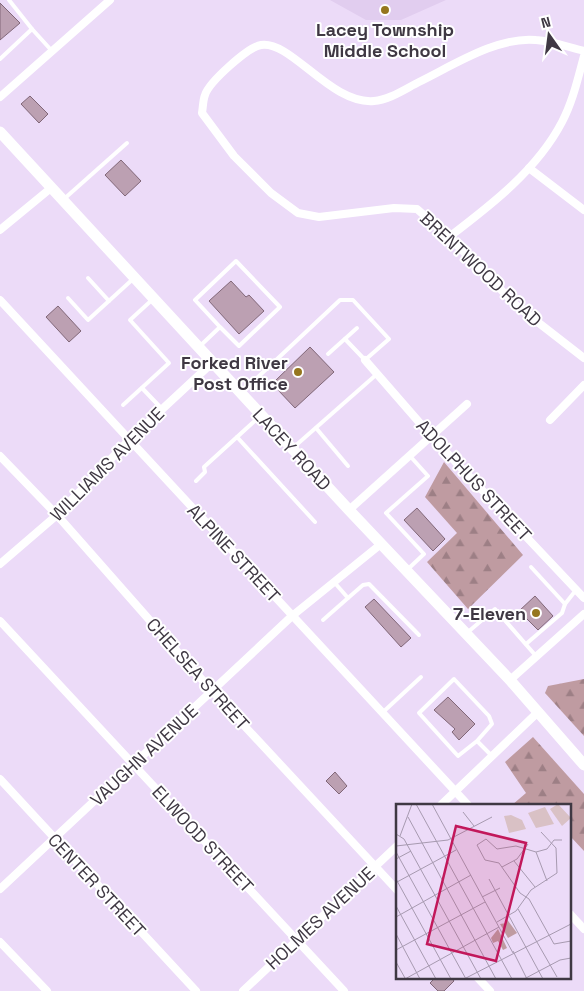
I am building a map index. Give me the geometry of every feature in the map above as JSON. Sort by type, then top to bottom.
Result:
[{"type":"main road","name":"LACEY ROAD","points":[[0,132],[133,279],[510,680],[584,765]]},
{"type":"street","points":[[0,97],[110,0]]},
{"type":"street","name":"BRENTWOOD ROAD","points":[[584,51],[535,40],[512,42],[482,51],[390,97],[373,102],[353,99],[336,90],[275,47],[262,44],[254,47],[241,57],[205,93],[202,113],[234,156],[271,193],[298,213],[310,216],[332,216],[364,210],[408,207],[417,209],[449,237],[517,306],[584,358]]},
{"type":"street","points":[[449,237],[485,210],[529,168],[562,122],[572,98],[584,56]]},
{"type":"street","points":[[529,168],[584,210]]},
{"type":"street","points":[[0,230],[50,188]]},
{"type":"street","name":"ALPINE STREET","points":[[0,300],[467,804]]},
{"type":"street","name":"ADOLPHUS STREET","points":[[364,360],[432,437],[584,598]]},
{"type":"street","name":"WILLIAMS AVENUE","points":[[0,564],[57,515],[129,440],[212,362]]},
{"type":"street","points":[[550,420],[584,385]]},
{"type":"street","points":[[349,510],[432,437],[466,404]]},
{"type":"street","name":"CHELSEA STREET","points":[[0,456],[57,515],[212,691],[396,889]]},
{"type":"street","name":"VAUGHN AVENUE","points":[[0,888],[292,616],[381,544]]},
{"type":"street","points":[[510,680],[584,614]]},
{"type":"street","name":"ELWOOD STREET","points":[[0,621],[344,991]]},
{"type":"street","points":[[442,804],[538,713]]},
{"type":"street","name":"CENTER STREET","points":[[0,779],[196,991]]},
{"type":"street","name":"HOLMES AVENUE","points":[[243,991],[396,847]]},
{"type":"street","points":[[572,916],[584,928]]},
{"type":"street","points":[[0,942],[47,991]]},
{"type":"street","points":[[479,978],[490,991]]},
{"type":"lane","points":[[9,0],[52,51]]},
{"type":"lane","points":[[0,58],[32,29]]},
{"type":"lane","points":[[62,201],[127,143]]},
{"type":"lane","points":[[236,261],[280,308],[239,346],[220,326],[195,300],[236,261]]},
{"type":"lane","points":[[88,278],[109,301]]},
{"type":"lane","points":[[68,298],[88,320],[133,279]]},
{"type":"lane","points":[[123,405],[169,364],[130,320],[153,300]]},
{"type":"lane","points":[[240,393],[340,300],[353,300],[389,339],[364,360],[345,339]]},
{"type":"lane","points":[[198,347],[220,326]]},
{"type":"lane","points":[[328,354],[357,328]]},
{"type":"lane","points":[[292,449],[376,374]]},
{"type":"lane","points":[[142,388],[162,409]]},
{"type":"lane","points":[[196,481],[205,472],[204,467],[261,416]]},
{"type":"lane","points":[[316,428],[348,466]]},
{"type":"lane","points":[[237,437],[315,522]]},
{"type":"lane","points":[[406,571],[424,554],[386,513],[428,476],[410,456]]},
{"type":"lane","points":[[531,567],[564,604]]},
{"type":"lane","points":[[334,582],[348,598]]},
{"type":"lane","points":[[324,620],[363,585],[369,584],[419,635]]},
{"type":"lane","points":[[526,644],[562,613],[564,604],[576,590]]},
{"type":"lane","points":[[466,634],[495,609],[537,656]]},
{"type":"lane","points":[[382,713],[421,677]]},
{"type":"lane","points":[[454,679],[489,716],[492,724],[477,741],[458,756],[419,713],[454,679]]},
{"type":"lane","points":[[477,741],[492,756]]},
{"type":"shaded area","name":"Lacey Township Middle School","points":[[330,0],[446,0],[401,20],[366,20]]},
{"type":"green space","points":[[444,462],[523,555],[468,609],[427,562],[457,533],[425,497]]},
{"type":"green space","points":[[584,679],[584,736],[545,693],[548,686]]},
{"type":"green space","points":[[533,737],[584,794],[584,851],[572,838],[572,804],[513,804],[526,793],[505,762]]},
{"type":"building","points":[[0,3],[20,23],[0,40]]},
{"type":"building","points":[[30,96],[48,114],[39,123],[21,104]]},
{"type":"building","points":[[121,160],[141,181],[125,196],[105,175]]},
{"type":"building","points":[[231,281],[246,297],[249,295],[264,311],[239,334],[209,301]]},
{"type":"building","points":[[58,306],[81,331],[69,342],[46,317]]},
{"type":"building","points":[[310,347],[334,372],[295,408],[278,390],[280,387],[275,381]]},
{"type":"building","points":[[417,508],[445,539],[433,551],[404,520]]},
{"type":"building","name":"7-Eleven","points":[[535,596],[553,616],[538,630],[519,611]]},
{"type":"building","points":[[374,599],[411,638],[401,647],[365,607]]},
{"type":"building","points":[[448,697],[475,724],[459,740],[452,732],[455,729],[434,710]]},
{"type":"building","points":[[335,772],[347,786],[339,794],[326,781]]},
{"type":"building","points":[[435,978],[452,978],[454,981],[444,991],[438,991],[430,983]]},
{"type":"place","name":"Lacey Township Middle School","points":[[385,10]]},
{"type":"place","name":"Forked River Post Office","points":[[298,372]]},
{"type":"place","name":"7-Eleven","points":[[536,613]]}]
